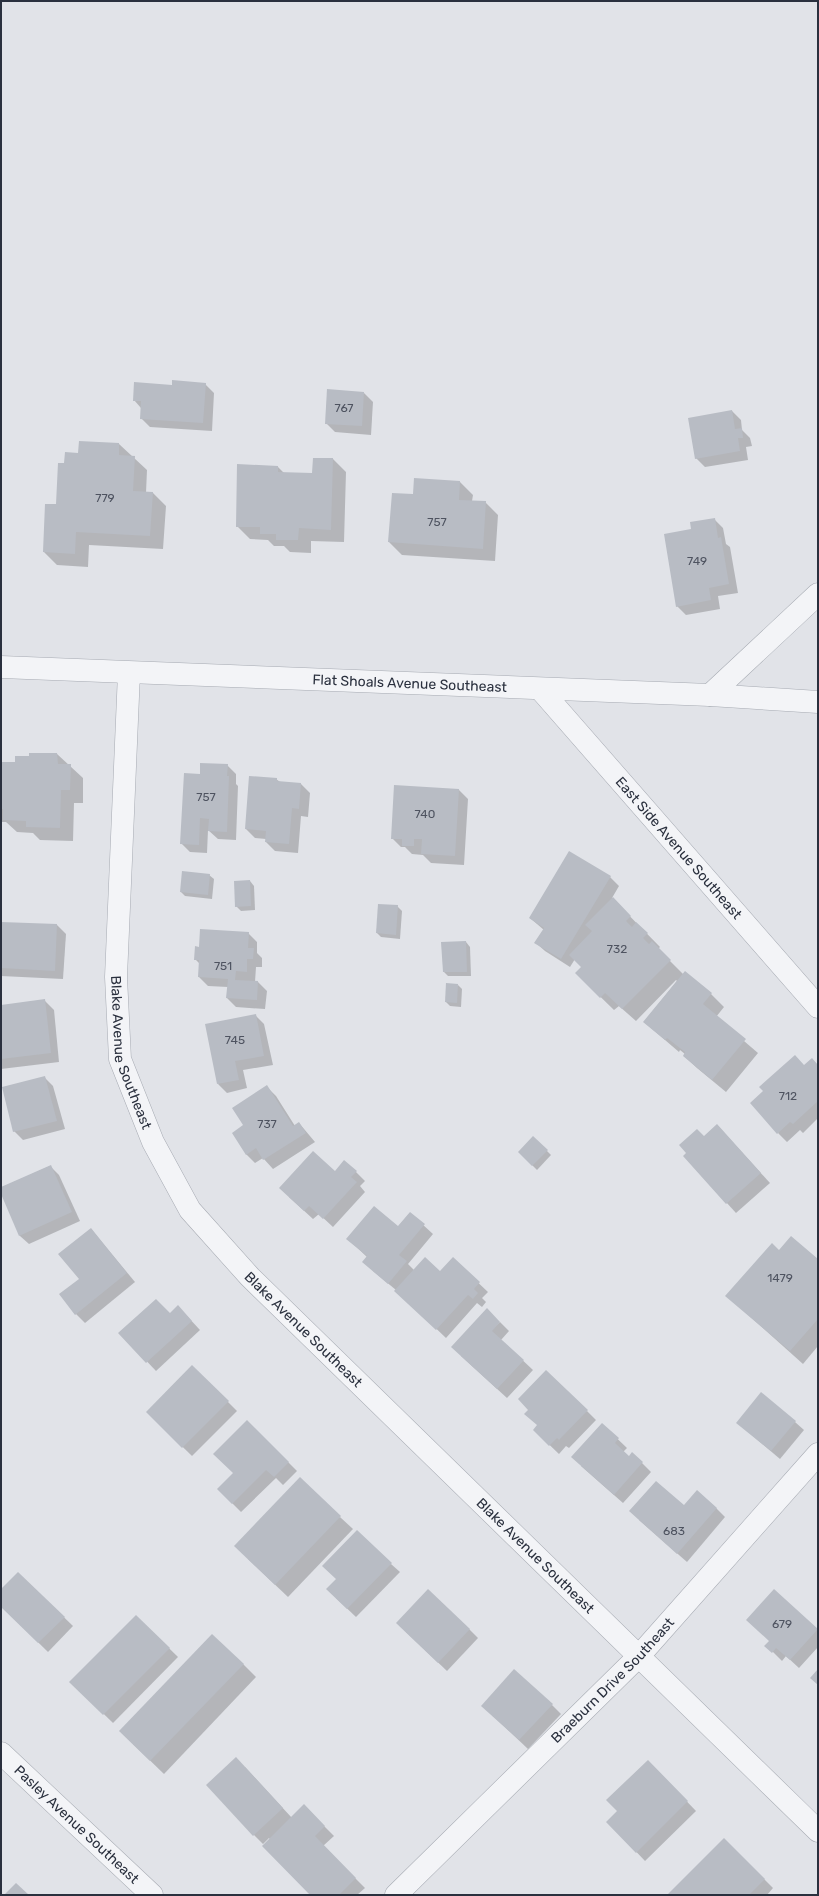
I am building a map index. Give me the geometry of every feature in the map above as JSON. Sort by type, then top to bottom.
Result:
[{"type":"street","points":[[710,695],[818,594]]},
{"type":"street","name":"Flat Shoals Avenue Southeast","points":[[1,667],[129,674],[710,695],[818,702]]},
{"type":"street","name":"Blake Avenue Southeast","points":[[129,674],[116,977],[120,1059],[153,1142],[190,1210],[250,1277],[818,1831]]},
{"type":"street","name":"East Side Avenue Southeast","points":[[540,689],[818,1007]]},
{"type":"street","name":"Braeburn Drive Southeast","points":[[396,1895],[639,1656],[818,1454]]},
{"type":"street","name":"Pasley Avenue Southeast","points":[[1,1753],[152,1895]]},
{"type":"building","points":[[172,380],[206,383],[203,423],[140,419],[141,401],[133,401],[134,382],[172,385]]},
{"type":"building","points":[[327,389],[364,392],[362,426],[325,424]]},
{"type":"building","points":[[732,410],[735,429],[742,428],[743,438],[738,438],[740,451],[695,459],[688,418]]},
{"type":"building","points":[[79,441],[119,443],[119,455],[135,456],[133,491],[153,492],[150,536],[76,532],[75,554],[43,552],[45,504],[56,504],[58,463],[64,463],[65,452],[78,453]]},
{"type":"building","points":[[313,458],[333,458],[331,530],[299,528],[298,540],[276,540],[276,534],[260,534],[260,527],[236,527],[237,464],[278,466],[278,472],[312,473]]},
{"type":"building","points":[[414,478],[460,481],[459,500],[486,501],[483,549],[388,542],[392,493],[413,494]]},
{"type":"building","points":[[715,518],[718,538],[721,537],[729,584],[709,588],[711,600],[676,607],[664,534],[691,529],[690,522]]},
{"type":"building","points":[[29,753],[57,753],[58,764],[71,764],[70,790],[61,790],[60,828],[26,827],[26,821],[3,820],[3,809],[1,809],[1,762],[15,762],[15,756],[29,756]]},
{"type":"building","points":[[200,763],[228,764],[227,832],[208,831],[209,819],[200,818],[199,845],[180,844],[184,773],[200,774]]},
{"type":"building","points":[[249,776],[277,778],[277,781],[301,783],[299,809],[292,808],[289,844],[265,842],[266,831],[245,829]]},
{"type":"building","points":[[394,785],[459,789],[455,856],[421,854],[422,839],[414,839],[414,846],[402,846],[402,839],[391,839]]},
{"type":"building","points":[[569,851],[611,876],[561,959],[534,943],[544,928],[529,918]]},
{"type":"building","points":[[182,871],[210,874],[208,895],[180,892]]},
{"type":"building","points":[[250,880],[251,906],[235,907],[234,881]]},
{"type":"building","points":[[613,897],[631,916],[626,921],[632,927],[636,922],[648,933],[643,938],[649,944],[652,941],[671,960],[622,1009],[605,993],[600,998],[575,973],[581,967],[569,955],[592,931],[585,925]]},
{"type":"building","points":[[378,904],[398,905],[396,935],[376,933]]},
{"type":"building","points":[[1,922],[57,924],[55,971],[1,968]]},
{"type":"building","points":[[200,929],[249,932],[248,948],[254,948],[253,959],[247,959],[247,972],[236,971],[235,980],[258,981],[257,1000],[226,998],[228,979],[198,977],[199,960],[194,960],[195,946],[199,947]]},
{"type":"building","points":[[466,941],[467,972],[443,972],[441,942]]},
{"type":"building","points":[[685,971],[712,993],[703,1004],[746,1039],[712,1080],[683,1056],[685,1052],[667,1038],[665,1040],[643,1022]]},
{"type":"building","points":[[446,983],[458,984],[457,1003],[445,1002]]},
{"type":"building","points":[[45,999],[51,1053],[1,1059],[1,1005]]},
{"type":"building","points":[[256,1014],[264,1056],[235,1061],[239,1080],[217,1084],[205,1024]]},
{"type":"building","points":[[795,1055],[804,1065],[812,1058],[818,1065],[818,1101],[793,1124],[790,1122],[777,1134],[750,1103],[763,1091],[759,1087]]},
{"type":"building","points":[[45,1076],[57,1121],[13,1132],[2,1087]]},
{"type":"building","points":[[267,1085],[293,1126],[299,1122],[306,1133],[263,1160],[256,1148],[246,1155],[232,1133],[243,1125],[232,1108]]},
{"type":"building","points":[[717,1124],[761,1173],[726,1204],[683,1156],[686,1153],[679,1145],[697,1129],[704,1136]]},
{"type":"building","points":[[533,1136],[548,1150],[532,1166],[518,1152]]},
{"type":"building","points":[[313,1151],[335,1171],[344,1160],[357,1171],[351,1177],[357,1182],[323,1219],[309,1206],[304,1211],[279,1188]]},
{"type":"building","points":[[51,1165],[72,1212],[19,1236],[1,1194],[1,1187]]},
{"type":"building","points":[[374,1206],[398,1226],[410,1212],[425,1224],[399,1255],[407,1261],[388,1284],[362,1262],[367,1256],[346,1239]]},
{"type":"building","points":[[91,1228],[127,1273],[75,1315],[59,1294],[79,1279],[58,1254]]},
{"type":"building","points":[[791,1236],[818,1259],[818,1319],[790,1351],[725,1296],[772,1243],[779,1250]]},
{"type":"building","points":[[425,1257],[440,1271],[453,1257],[480,1282],[474,1289],[478,1293],[473,1299],[468,1295],[436,1330],[394,1291]]},
{"type":"building","points":[[156,1299],[170,1313],[178,1305],[192,1321],[146,1363],[118,1333]]},
{"type":"building","points":[[487,1308],[500,1322],[492,1331],[524,1360],[497,1389],[451,1347]]},
{"type":"building","points":[[192,1365],[229,1401],[182,1448],[146,1412]]},
{"type":"building","points":[[546,1370],[588,1410],[559,1440],[557,1438],[549,1446],[533,1430],[537,1425],[524,1414],[528,1410],[518,1399]]},
{"type":"building","points":[[761,1392],[796,1421],[771,1451],[736,1423]]},
{"type":"building","points":[[247,1420],[289,1462],[274,1477],[266,1470],[232,1504],[217,1489],[233,1473],[213,1454]]},
{"type":"building","points":[[602,1423],[619,1438],[615,1443],[629,1456],[632,1452],[643,1462],[614,1495],[571,1457]]},
{"type":"building","points":[[300,1477],[341,1516],[275,1585],[234,1546]]},
{"type":"building","points":[[656,1481],[684,1505],[697,1490],[717,1508],[677,1554],[629,1511]]},
{"type":"building","points":[[357,1530],[392,1563],[347,1609],[326,1589],[336,1579],[322,1566]]},
{"type":"building","points":[[18,1572],[65,1617],[38,1643],[1,1607],[1,1589]]},
{"type":"building","points":[[428,1589],[470,1629],[438,1663],[396,1623]]},
{"type":"building","points":[[774,1589],[818,1629],[790,1660],[776,1648],[772,1653],[764,1646],[769,1641],[746,1620]]},
{"type":"building","points":[[136,1615],[170,1648],[103,1715],[69,1682]]},
{"type":"building","points":[[212,1634],[244,1664],[150,1761],[119,1731]]},
{"type":"building","points":[[514,1669],[553,1704],[519,1740],[481,1706]]},
{"type":"building","points":[[818,1669],[818,1685],[810,1678]]},
{"type":"building","points":[[236,1757],[283,1808],[253,1836],[206,1785]]},
{"type":"building","points":[[648,1760],[688,1801],[636,1853],[606,1822],[617,1811],[606,1800]]},
{"type":"building","points":[[304,1804],[325,1826],[315,1836],[356,1878],[339,1895],[310,1895],[262,1846]]},
{"type":"building","points":[[724,1838],[765,1879],[749,1895],[667,1895]]},
{"type":"building","points":[[16,1883],[29,1895],[4,1895]]}]
